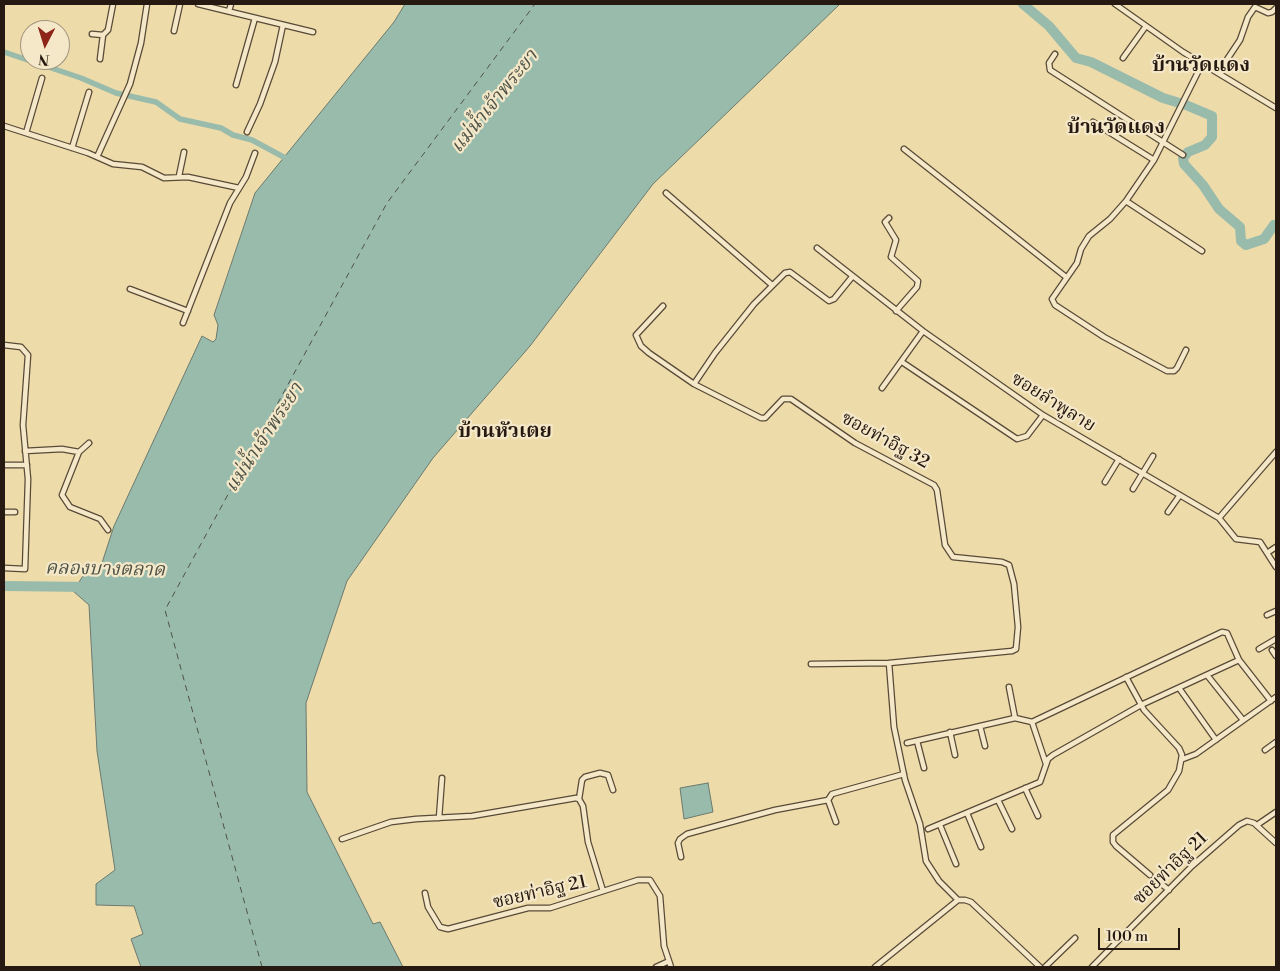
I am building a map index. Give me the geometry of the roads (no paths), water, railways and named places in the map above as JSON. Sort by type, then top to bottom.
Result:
[{"type":"street","points":[[100,59],[103,35],[108,30],[112,4]]},
{"type":"street","points":[[97,157],[120,102],[125,95],[136,64],[147,4]]},
{"type":"street","points":[[174,31],[180,4]]},
{"type":"street","points":[[198,4],[313,32]]},
{"type":"street","points":[[229,11],[231,4]]},
{"type":"street","points":[[1116,4],[1202,64],[1276,108]]},
{"type":"street","points":[[1218,73],[1240,40],[1253,5],[1268,13],[1276,8]]},
{"type":"street","points":[[236,85],[255,18]]},
{"type":"street","points":[[247,132],[260,104],[275,62],[283,25]]},
{"type":"street","points":[[1123,58],[1146,26]]},
{"type":"street","points":[[92,34],[103,35]]},
{"type":"street","points":[[1055,54],[1049,63],[1050,70],[1183,155]]},
{"type":"street","points":[[1186,350],[1177,368],[1170,372],[1104,337],[1053,304],[1052,299],[1077,263],[1081,248],[1089,236],[1110,219],[1126,201],[1154,160],[1165,142],[1202,64]]},
{"type":"street","points":[[26,133],[42,78]]},
{"type":"street","points":[[72,148],[89,92]]},
{"type":"street","points":[[1093,122],[1154,160]]},
{"type":"street","points":[[4,126],[72,148],[113,164],[142,168],[164,178],[179,176],[239,188]]},
{"type":"street","points":[[904,149],[1066,278]]},
{"type":"street","points":[[179,176],[184,152]]},
{"type":"street","points":[[183,323],[224,219],[246,177],[255,153]]},
{"type":"street","points":[[666,193],[772,285]]},
{"type":"street","points":[[1126,201],[1202,251]]},
{"type":"street","points":[[889,218],[885,222],[896,240],[891,257],[918,281],[917,287],[896,311]]},
{"type":"street","name":"ซอยลำพูลาย","points":[[818,248],[896,311],[1043,415],[1219,518],[1236,538],[1256,541],[1267,552],[1276,567]]},
{"type":"street","points":[[694,384],[715,353],[772,285],[785,273],[790,272],[829,301],[834,299],[852,277]]},
{"type":"street","points":[[130,289],[188,311]]},
{"type":"street","name":"ซอยท่าอิฐ 32","points":[[663,306],[638,333],[638,341],[650,353],[694,384],[761,418],[765,418],[783,398],[791,399],[856,443],[934,485],[937,490],[945,545],[953,557],[1002,562],[1010,565],[1014,584],[1018,627],[1016,649],[1012,651],[889,663]]},
{"type":"street","points":[[882,388],[924,331]]},
{"type":"street","points":[[4,345],[21,346],[28,355],[23,424],[27,465],[25,569],[4,568]]},
{"type":"street","points":[[902,362],[1017,439],[1027,436],[1043,415]]},
{"type":"street","points":[[89,443],[79,452],[63,489],[64,501],[70,507],[100,519],[108,530]]},
{"type":"street","points":[[25,451],[62,449],[79,452]]},
{"type":"street","points":[[1219,518],[1276,452]]},
{"type":"street","points":[[1133,489],[1153,456]]},
{"type":"street","points":[[1105,482],[1119,459]]},
{"type":"street","points":[[4,465],[27,465]]},
{"type":"street","points":[[1168,512],[1180,495]]},
{"type":"street","points":[[4,512],[15,512]]},
{"type":"street","points":[[1267,552],[1276,547]]},
{"type":"street","points":[[1267,615],[1276,611]]},
{"type":"street","points":[[907,743],[1015,718],[1032,722],[1222,632],[1227,633],[1239,660],[1270,701]]},
{"type":"street","points":[[1259,649],[1276,640]]},
{"type":"street","points":[[1272,650],[1276,656]]},
{"type":"street","points":[[928,829],[1040,782],[1046,764],[1053,754],[1141,705],[1239,660]]},
{"type":"street","points":[[811,664],[889,663],[894,727],[904,774],[920,824],[926,861],[939,881],[958,900],[971,902],[1040,967]]},
{"type":"street","points":[[1207,675],[1243,720]]},
{"type":"street","points":[[1126,677],[1141,705],[1179,748],[1182,759],[1168,790],[1113,835],[1113,842],[1116,846],[1150,874]]},
{"type":"street","points":[[1009,687],[1015,718]]},
{"type":"street","points":[[1179,688],[1216,740]]},
{"type":"street","points":[[1182,759],[1196,754],[1276,697]]},
{"type":"street","points":[[1032,722],[1046,764]]},
{"type":"street","points":[[980,726],[985,746]]},
{"type":"street","points":[[950,732],[956,755]]},
{"type":"street","points":[[917,741],[924,768]]},
{"type":"street","points":[[1265,750],[1276,742]]},
{"type":"street","points":[[603,891],[589,846],[583,806],[580,799],[582,780],[585,777],[600,773],[608,775],[612,790]]},
{"type":"street","points":[[681,857],[680,839],[687,834],[775,810],[828,800],[832,794],[904,774]]},
{"type":"street","points":[[439,818],[442,778]]},
{"type":"street","points":[[1025,788],[1038,816]]},
{"type":"street","points":[[342,840],[391,822],[472,816],[570,798],[580,799]]},
{"type":"street","points":[[828,800],[836,822]]},
{"type":"street","points":[[998,800],[1012,828]]},
{"type":"street","points":[[1276,812],[1257,825],[1276,843]]},
{"type":"street","points":[[967,813],[981,847]]},
{"type":"street","name":"ซอยท่าอิฐ 21","points":[[1092,967],[1192,866],[1239,825],[1248,822],[1257,825]]},
{"type":"street","points":[[940,825],[956,864]]},
{"type":"street","name":"ซอยท่าอิฐ 21","points":[[425,893],[428,907],[443,929],[528,908],[550,908],[646,879],[653,883],[662,903],[664,946],[667,962]]},
{"type":"street","points":[[1155,879],[1169,890]]},
{"type":"street","points":[[875,967],[958,900]]},
{"type":"street","points":[[1045,967],[1075,938]]},
{"type":"street","points":[[656,967],[667,962],[671,967]]},
{"type":"water","name":"แม่น้ำเจ้าพระยา","points":[[405,4],[840,4],[653,184],[530,346],[433,458],[347,581],[306,703],[307,792],[373,924],[380,922],[403,967],[141,967],[131,939],[143,934],[134,906],[96,905],[96,884],[115,870],[97,751],[89,605],[73,591],[83,576],[100,569],[114,526],[202,336],[213,342],[216,339],[218,325],[214,315],[255,193],[394,22]]},
{"type":"water","points":[[708,783],[713,812],[684,819],[680,788]]},
{"type":"waterway","points":[[1023,4],[1049,26],[1076,58],[1091,62],[1163,98],[1212,116],[1212,137],[1205,145],[1188,152],[1183,158],[1184,164],[1203,185],[1219,209],[1240,227],[1241,241],[1246,245],[1264,239],[1274,225],[1276,226]]},
{"type":"waterway","points":[[4,52],[81,78],[116,93],[156,102],[180,119],[221,128],[233,135],[252,140],[291,161]]},
{"type":"waterway","name":"คลองบางตลาด","points":[[4,586],[90,587]]},
{"type":"district","name":"บ้านวัดแดง","points":[[1201,66]]},
{"type":"district","name":"บ้านวัดแดง","points":[[1116,128]]},
{"type":"district","name":"บ้านหัวเตย","points":[[505,432]]}]
